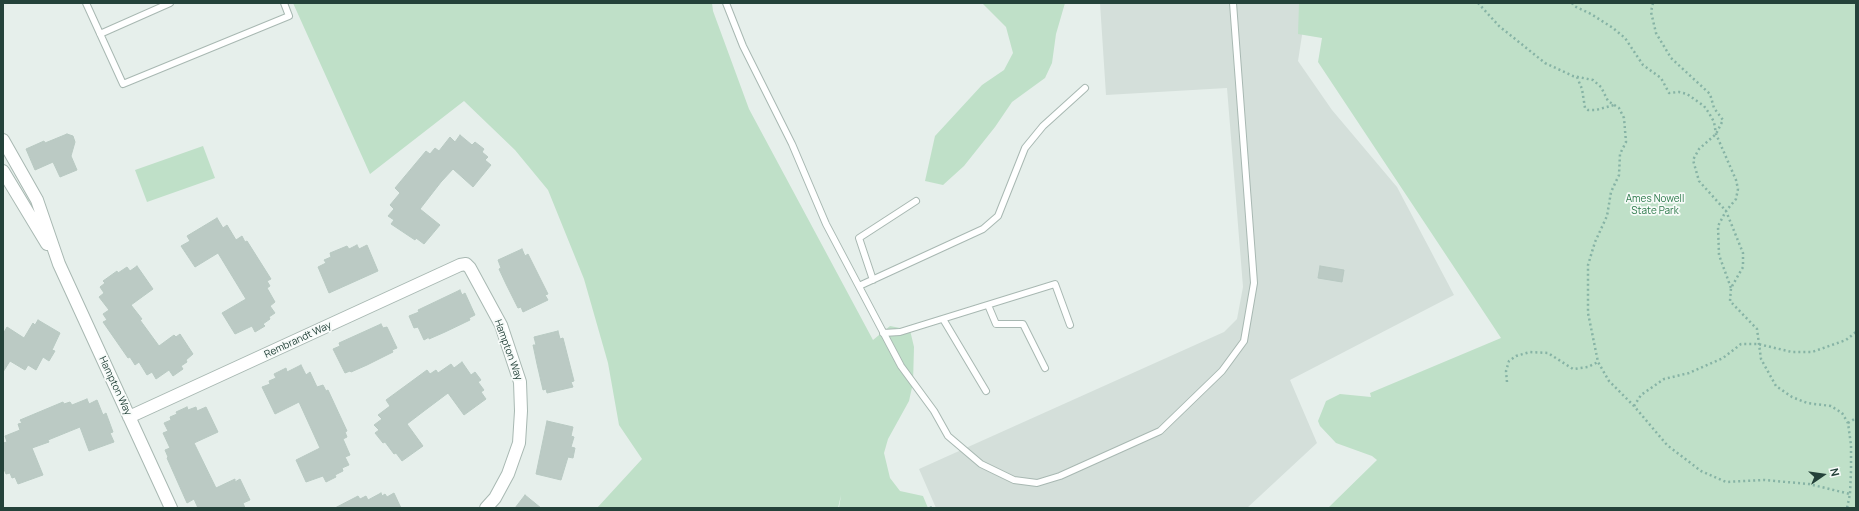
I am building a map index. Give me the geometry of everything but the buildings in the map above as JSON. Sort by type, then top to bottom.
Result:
[{"type":"street","name":"Hampton Way","points":[[3,140],[37,200],[59,264],[171,508]]},
{"type":"street","name":"Hampton Way","points":[[3,171],[59,264]]},
{"type":"street","name":"Hampton Way","points":[[466,264],[470,268],[501,325],[520,382],[521,411],[519,443],[508,474],[495,498],[486,508]]},
{"type":"street","name":"Rembrandt Way","points":[[129,417],[453,268],[466,264]]},
{"type":"lane","points":[[86,3],[123,84],[289,16],[284,3]]},
{"type":"lane","points":[[100,34],[170,3]]},
{"type":"lane","points":[[726,3],[743,46],[792,144],[826,224],[901,366],[934,411],[948,436],[980,464],[1014,480],[1038,483],[1060,476],[1160,431],[1222,371],[1244,341],[1254,283],[1233,3]]},
{"type":"lane","points":[[859,286],[983,229],[998,216],[1025,148],[1043,126],[1085,88]]},
{"type":"lane","points":[[873,280],[859,238],[916,201]]},
{"type":"lane","points":[[883,333],[900,332],[1055,284],[1070,325]]},
{"type":"lane","points":[[988,305],[996,324],[1023,324],[1046,368]]},
{"type":"lane","points":[[943,319],[986,391]]},
{"type":"path","points":[[1478,3],[1499,26],[1545,63],[1577,77],[1593,80],[1600,87],[1608,101],[1619,108],[1624,118],[1626,142],[1620,154],[1619,175],[1611,192],[1607,216],[1594,242],[1588,265],[1588,314],[1598,362],[1609,381],[1634,406],[1667,445],[1701,471],[1726,482],[1764,480],[1809,484],[1850,494]]},
{"type":"path","points":[[1572,3],[1574,6],[1591,14],[1625,38],[1643,65],[1661,78],[1669,93],[1679,92],[1687,94],[1704,106],[1714,122],[1716,134],[1736,180],[1738,189],[1736,199],[1726,211],[1718,226],[1719,255],[1731,288],[1730,301],[1757,329],[1761,359],[1776,386],[1792,397],[1807,403],[1831,406],[1842,413],[1848,423],[1851,445],[1850,494],[1847,508]]},
{"type":"path","points":[[1653,3],[1651,12],[1656,33],[1671,58],[1710,94],[1714,108],[1723,120],[1716,134],[1699,149],[1693,160],[1700,181],[1726,211],[1743,253],[1743,267],[1731,288]]},
{"type":"path","points":[[1577,77],[1582,89],[1584,108],[1588,110],[1596,110],[1615,105]]},
{"type":"path","points":[[1634,406],[1641,395],[1664,379],[1689,373],[1723,358],[1741,344],[1758,344],[1792,352],[1812,352],[1846,340],[1856,332]]},
{"type":"path","points":[[1507,382],[1506,371],[1509,361],[1516,356],[1530,352],[1548,353],[1573,369],[1588,367],[1598,362]]},
{"type":"path","points":[[1848,423],[1856,418]]},
{"type":"shaded area","points":[[1100,3],[1307,3],[1298,61],[1332,110],[1397,187],[1454,295],[1290,380],[1317,443],[1247,508],[936,508],[919,469],[1224,332],[1237,319],[1243,287],[1227,88],[1106,95]]},
{"type":"green space","points":[[293,3],[712,3],[713,11],[749,109],[873,340],[890,326],[910,330],[914,347],[913,383],[909,401],[888,439],[884,453],[890,478],[900,491],[923,496],[928,508],[839,508],[841,495],[838,508],[597,508],[642,459],[619,425],[608,363],[584,279],[548,190],[515,150],[464,101],[370,174]]},
{"type":"green space","points":[[982,3],[1065,3],[1056,34],[1052,63],[1045,78],[1012,102],[995,127],[964,166],[943,185],[925,181],[935,136],[982,85],[1004,70],[1013,53],[1006,27]]},
{"type":"green space","name":"Ames Nowell State Park","points":[[1299,3],[1856,3],[1856,508],[1328,508],[1377,460],[1372,456],[1336,443],[1320,426],[1318,421],[1326,401],[1340,394],[1371,397],[1370,393],[1501,338],[1318,62],[1322,38],[1298,34]]},
{"type":"green space","points":[[203,146],[215,178],[147,202],[135,170]]}]
